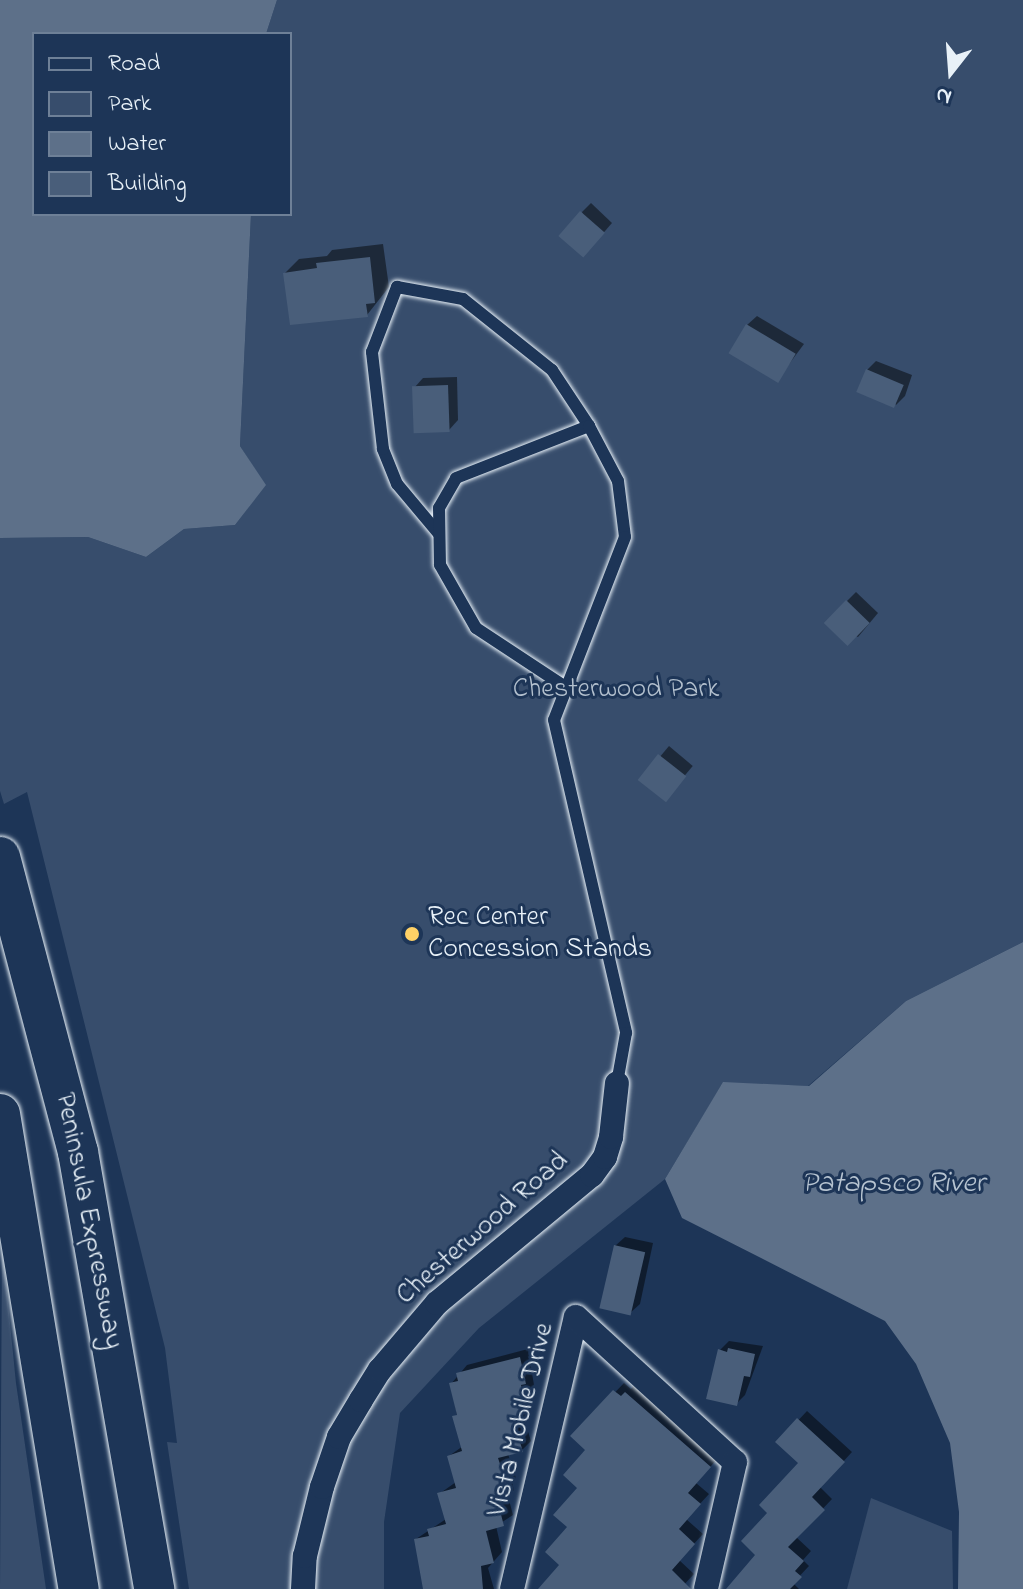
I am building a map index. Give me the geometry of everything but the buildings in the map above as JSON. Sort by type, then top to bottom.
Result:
[{"type":"main road","name":"Peninsula Expressway","points":[[0,857],[78,1152],[154,1589]]},
{"type":"main road","points":[[0,1114],[79,1589]]},
{"type":"street","name":"Chesterwood Road","points":[[303,1589],[305,1556],[322,1487],[339,1437],[361,1400],[380,1370],[437,1303],[592,1175],[605,1157],[611,1137],[617,1083]]},
{"type":"street","name":"Vista Mobile Drive","points":[[512,1589],[576,1317],[735,1462],[706,1589]]},
{"type":"lane","points":[[439,534],[397,484],[383,449],[372,352],[397,287],[463,299],[552,370],[589,426],[618,481],[625,537],[554,720],[626,1033],[617,1083]]},
{"type":"lane","points":[[567,688],[476,628],[440,565],[439,508],[456,478],[589,426]]},
{"type":"green space","name":"Chesterwood Park","points":[[277,0],[1023,0],[1023,942],[906,1001],[808,1086],[723,1083],[665,1179],[479,1328],[400,1413],[384,1522],[384,1589],[189,1589],[167,1442],[177,1443],[165,1348],[27,792],[4,804],[0,791],[0,538],[88,537],[146,557],[184,529],[235,525],[265,485],[240,446],[251,216],[292,216],[292,32],[267,32]]},
{"type":"green space","points":[[2,1244],[16,1383],[46,1589],[0,1589]]},
{"type":"green space","points":[[871,1498],[952,1531],[953,1589],[847,1589]]},
{"type":"water","points":[[0,0],[277,0],[267,32],[32,32],[32,216],[251,216],[240,446],[266,485],[235,525],[184,529],[146,557],[88,537],[0,538]]},
{"type":"water","name":"Patapsco River","points":[[1023,942],[1023,1589],[958,1589],[959,1512],[950,1443],[916,1364],[885,1321],[682,1218],[665,1179],[723,1082],[809,1086],[906,1001]]},
{"type":"place","name":"Rec Center Concession Stands","points":[[412,934]]}]
